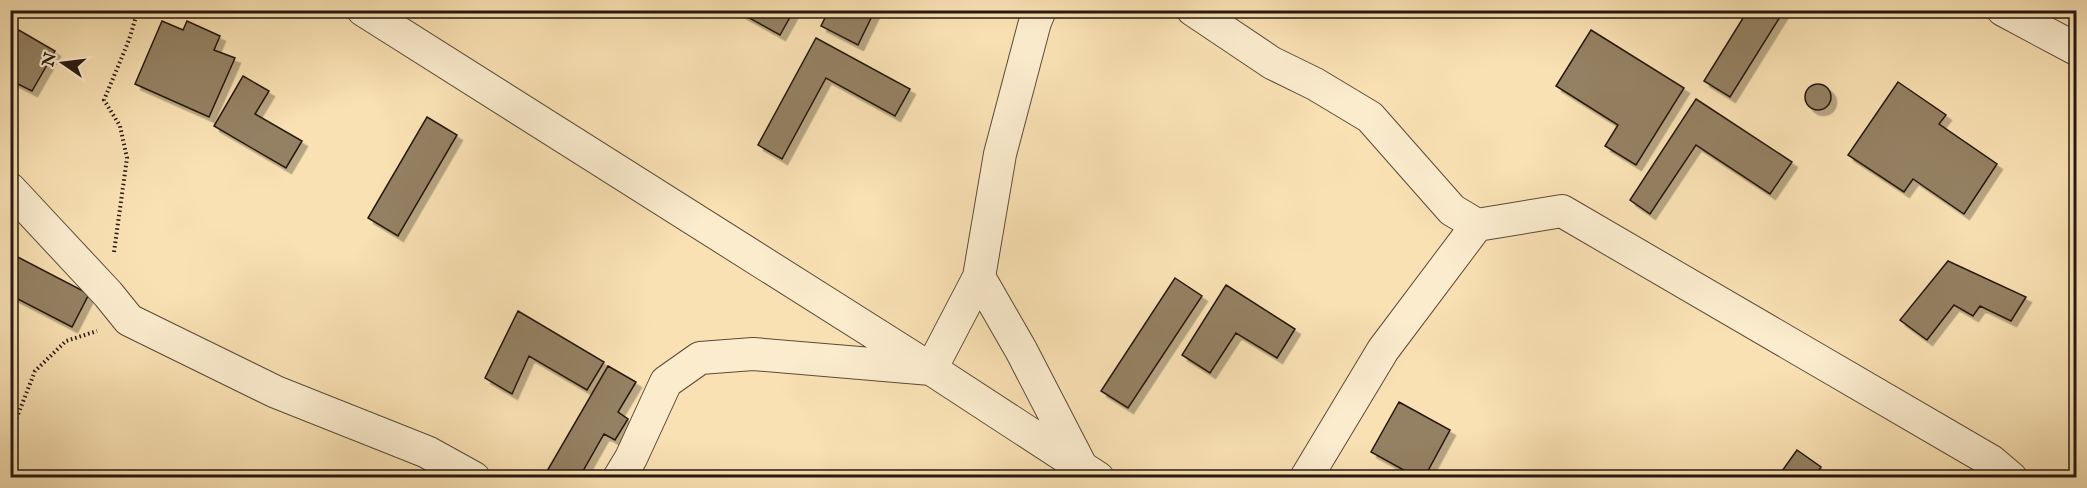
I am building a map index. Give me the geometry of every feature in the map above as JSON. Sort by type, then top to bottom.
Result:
[{"type":"street","points":[[363,10],[931,369],[1090,473]]},
{"type":"street","points":[[931,369],[978,278],[1000,154],[1040,10]]},
{"type":"street","points":[[1193,10],[1272,63],[1315,84],[1370,117],[1452,210],[1477,225],[1562,211],[1991,461],[2012,477]]},
{"type":"street","points":[[2003,10],[2076,49]]},
{"type":"street","points":[[10,189],[108,294],[129,320],[276,392],[427,452],[474,477]]},
{"type":"street","points":[[1306,477],[1383,350],[1477,225]]},
{"type":"street","points":[[978,278],[1090,473]]},
{"type":"street","points":[[619,477],[631,458],[666,382],[700,358],[753,354],[931,369]]},
{"type":"path","points":[[108,294],[127,158],[120,126],[104,100],[129,40],[138,10]]},
{"type":"path","points":[[10,435],[35,371],[66,341],[129,320]]},
{"type":"building","points":[[735,10],[794,10],[780,35]]},
{"type":"building","points":[[829,10],[875,10],[858,45],[821,26]]},
{"type":"building","points":[[1748,10],[1783,12],[1730,97],[1704,81]]},
{"type":"building","points":[[162,21],[183,30],[187,21],[220,36],[214,50],[235,58],[209,117],[135,84]]},
{"type":"building","points":[[10,25],[55,51],[32,91],[10,80]]},
{"type":"building","points":[[1591,30],[1684,88],[1636,165],[1605,146],[1618,125],[1556,86]]},
{"type":"building","points":[[816,38],[910,89],[895,116],[826,78],[782,159],[758,145]]},
{"type":"building","points":[[243,76],[269,91],[255,114],[302,141],[286,168],[214,126]]},
{"type":"building","points":[[1898,82],[1946,115],[1939,124],[1997,164],[1964,214],[1913,179],[1904,192],[1848,155]]},
{"type":"building","points":[[1818,84],[1828,87],[1831,97],[1828,107],[1818,110],[1808,107],[1805,97],[1808,87]]},
{"type":"building","points":[[1696,99],[1792,162],[1770,194],[1696,145],[1650,214],[1630,200]]},
{"type":"building","points":[[427,117],[457,135],[398,236],[368,218]]},
{"type":"building","points":[[10,253],[89,294],[72,327],[10,295]]},
{"type":"building","points":[[1948,261],[2026,297],[2011,321],[1980,306],[1973,316],[1954,305],[1927,340],[1900,320]]},
{"type":"building","points":[[1175,278],[1202,296],[1128,408],[1101,391]]},
{"type":"building","points":[[1226,285],[1295,329],[1277,358],[1236,333],[1210,373],[1182,355]]},
{"type":"building","points":[[518,311],[604,362],[587,390],[529,356],[512,394],[485,378]]},
{"type":"building","points":[[608,366],[636,382],[618,412],[628,419],[615,440],[604,434],[579,478],[543,478]]},
{"type":"building","points":[[1399,402],[1450,430],[1424,478],[1418,478],[1371,452]]},
{"type":"building","points":[[1797,450],[1821,467],[1813,478],[1777,478]]}]
